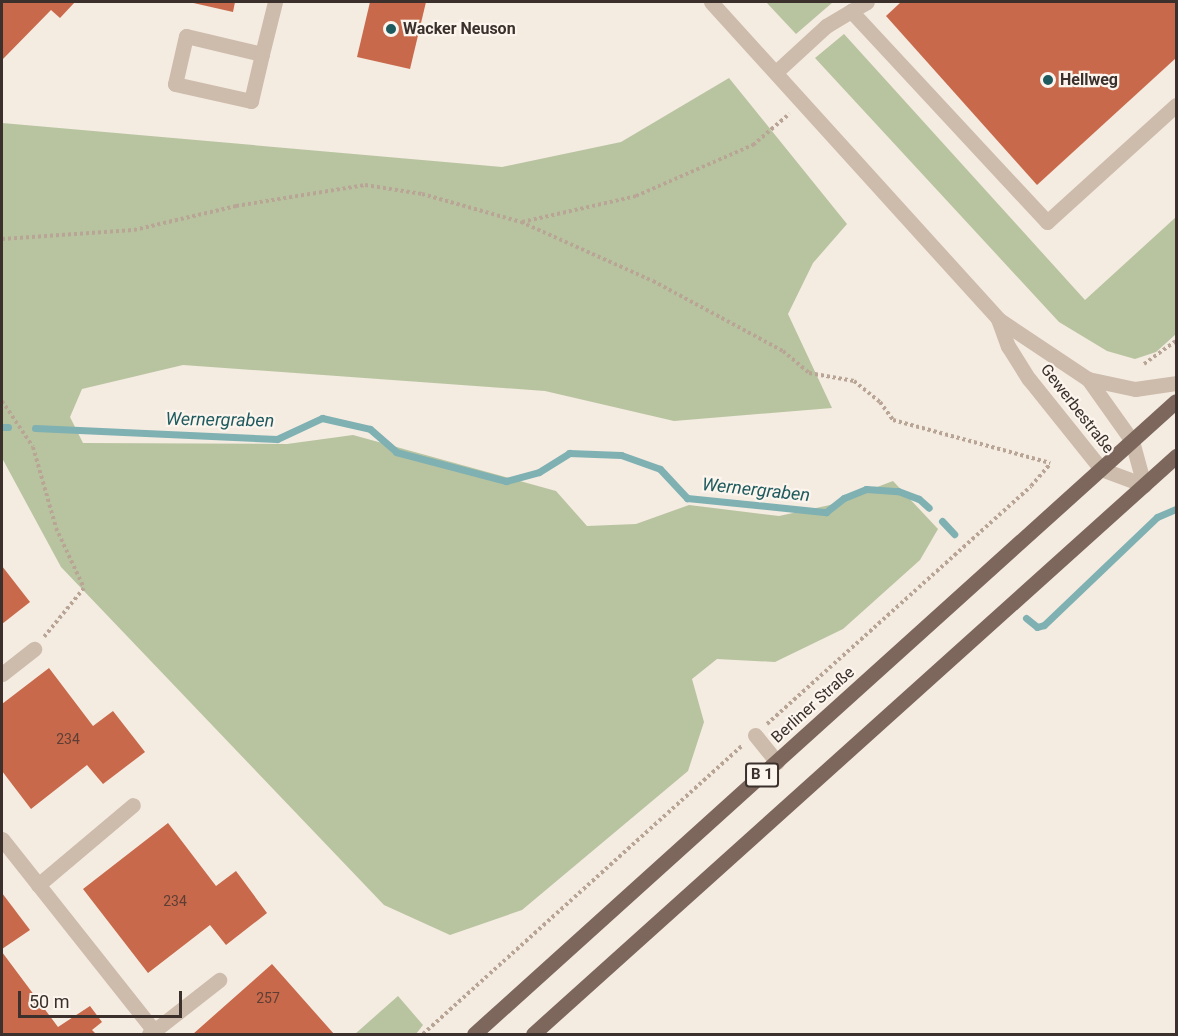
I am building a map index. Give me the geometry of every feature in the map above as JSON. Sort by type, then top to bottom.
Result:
[{"type":"main road","name":"Berliner Straße","points":[[474,1035],[1176,401]]},
{"type":"main road","name":"B 1","points":[[533,1035],[1176,456]]},
{"type":"street","points":[[262,54],[186,36],[175,84],[251,101],[275,2]]},
{"type":"street","name":"Gewerbestraße","points":[[711,2],[998,319],[1088,379],[1132,441],[1144,485]]},
{"type":"street","points":[[776,72],[826,26],[867,2]]},
{"type":"street","points":[[851,11],[1047,222],[1176,105]]},
{"type":"street","name":"Gewerbestraße","points":[[998,319],[1008,346],[1029,379],[1101,469],[1144,485]]},
{"type":"street","points":[[1088,379],[1135,389],[1176,383]]},
{"type":"street","points":[[2,674],[34,649]]},
{"type":"street","points":[[754,735],[777,762]]},
{"type":"street","points":[[38,885],[133,805]]},
{"type":"street","points":[[2,838],[153,1033],[219,980]]},
{"type":"path","points":[[521,222],[636,196],[753,145],[803,103]]},
{"type":"path","points":[[2,239],[82,236],[134,230],[188,217],[365,185],[422,194],[521,222],[653,281],[783,351],[809,373],[854,381],[880,402],[892,420],[1050,464],[1031,486],[423,1035]]},
{"type":"path","points":[[1144,364],[1176,341]]},
{"type":"path","points":[[2,401],[33,447],[56,528],[84,588],[34,649]]},
{"type":"green space","points":[[766,2],[833,2],[796,34]]},
{"type":"green space","points":[[844,34],[1085,300],[1176,217],[1176,334],[1156,352],[1135,359],[1107,351],[1059,322],[815,58]]},
{"type":"green space","points":[[729,78],[847,224],[813,263],[788,314],[832,408],[674,421],[545,391],[183,365],[82,389],[70,417],[83,443],[287,444],[353,435],[556,491],[587,526],[636,524],[689,505],[779,516],[830,505],[893,481],[938,529],[920,560],[843,629],[775,662],[717,659],[692,679],[704,722],[688,771],[522,910],[450,935],[384,905],[61,567],[2,458],[2,123],[502,167],[621,142]]},
{"type":"green space","points":[[398,996],[423,1025],[416,1034],[355,1034]]},
{"type":"building","points":[[2,2],[75,2],[60,18],[51,10],[2,60]]},
{"type":"building","points":[[189,2],[235,2],[233,12]]},
{"type":"building","name":"Wacker Neuson","points":[[370,2],[426,2],[410,69],[357,57]]},
{"type":"building","name":"Hellweg","points":[[901,2],[1176,2],[1176,58],[1037,185],[886,16]]},
{"type":"building","points":[[2,566],[30,602],[2,624]]},
{"type":"building","points":[[49,668],[93,726],[113,711],[145,752],[103,784],[87,765],[31,809],[2,771],[2,704]]},
{"type":"building","points":[[168,823],[216,886],[236,871],[267,913],[226,945],[210,925],[148,973],[83,889]]},
{"type":"building","points":[[2,893],[30,930],[2,949]]},
{"type":"building","points":[[2,952],[58,1027],[90,1006],[102,1022],[92,1030],[96,1034],[2,1034]]},
{"type":"building","points":[[272,964],[334,1034],[193,1034]]},
{"type":"waterway","name":"Wernergraben","points":[[35,428],[277,439],[322,418],[370,429],[396,452],[506,481],[539,472],[569,453],[621,455],[660,469],[687,498],[826,512],[844,498],[866,489],[898,491],[919,499],[929,508]]},
{"type":"waterway","name":"Wernergraben","points":[[2,427],[8,427]]},
{"type":"waterway","name":"Wernergraben","points":[[1026,618],[1037,627],[1044,625],[1157,517],[1176,509]]},
{"type":"waterway","name":"Wernergraben","points":[[942,521],[954,534]]},
{"type":"place","name":"Wacker Neuson","points":[[391,29]]},
{"type":"place","name":"Hellweg","points":[[1048,80]]}]
